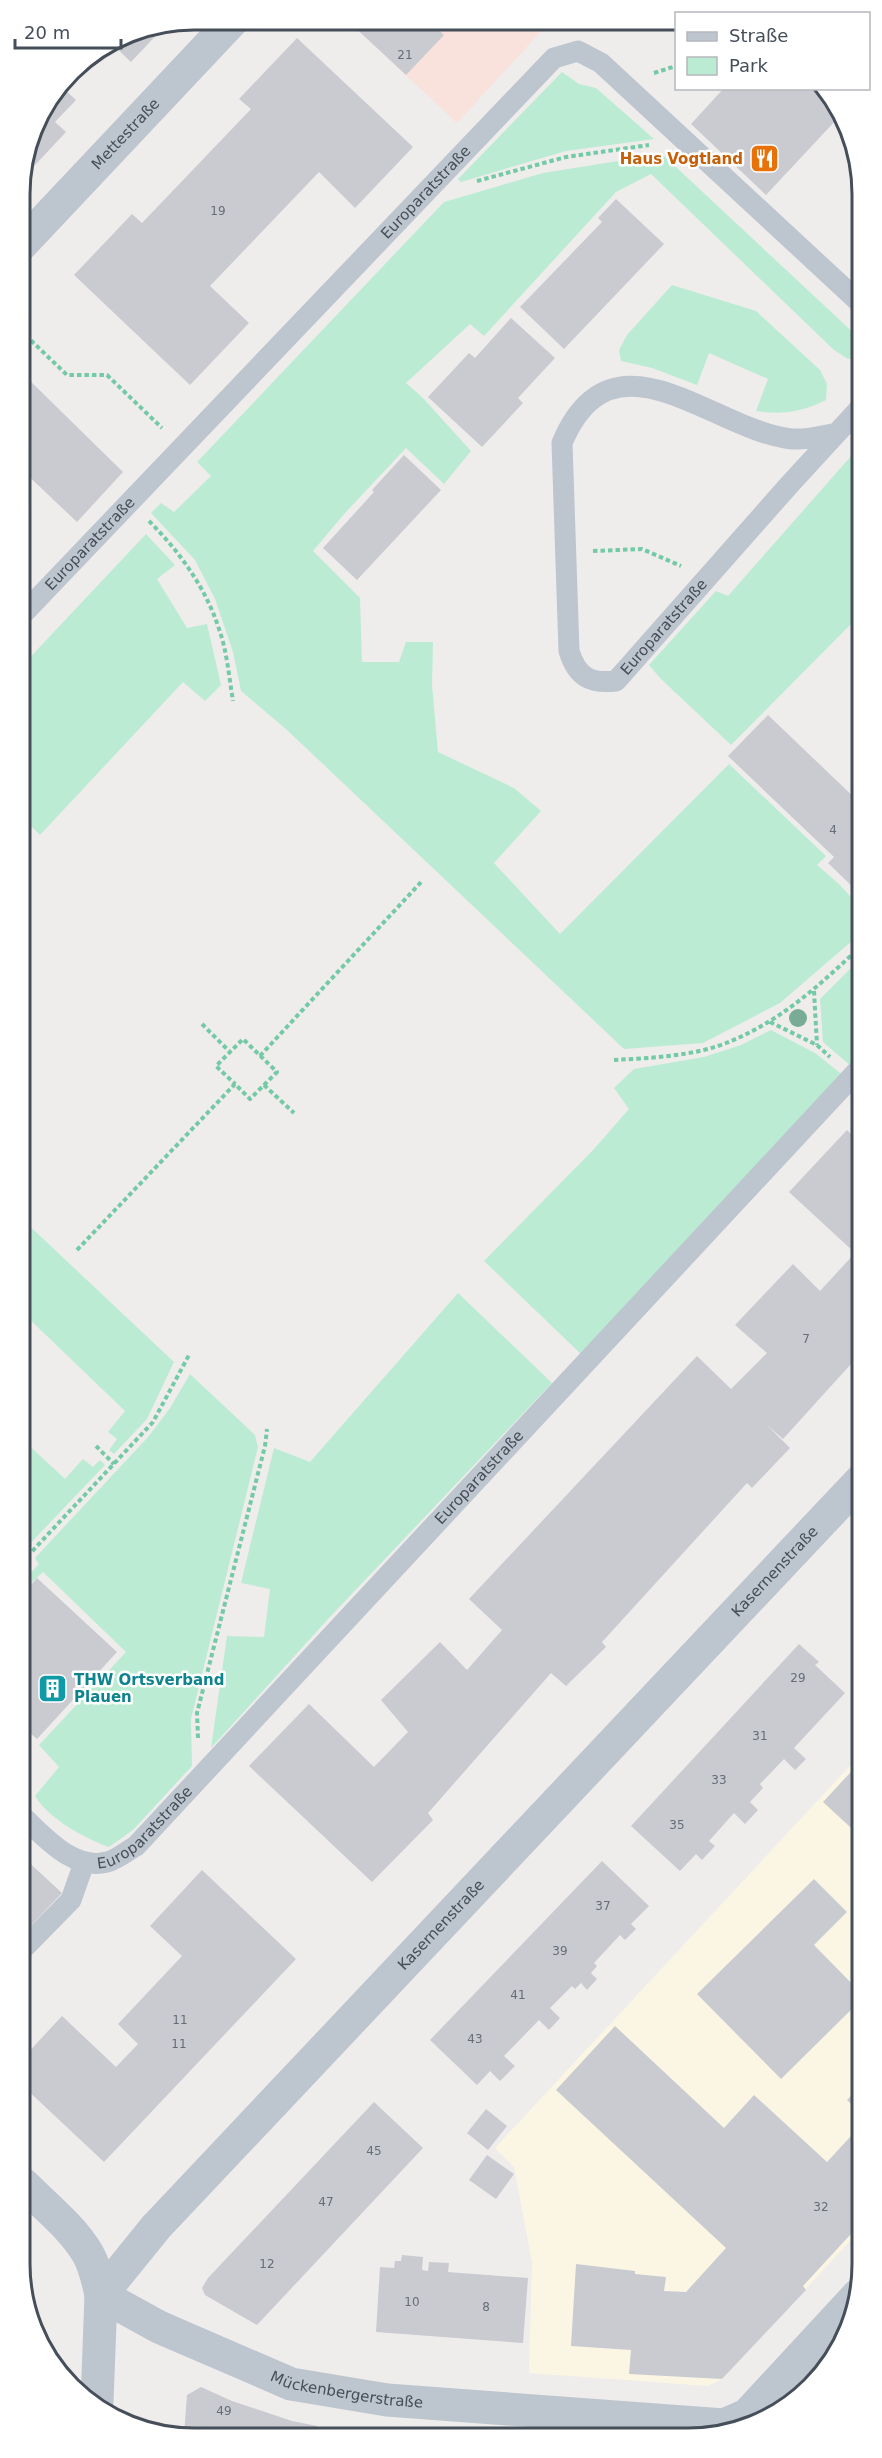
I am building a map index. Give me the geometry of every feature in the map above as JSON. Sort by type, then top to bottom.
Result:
[{"type":"street","name":"Mettestraße","points":[[30,235],[224,30]]},
{"type":"street","name":"Kasernenstraße","points":[[101,2295],[156,2227],[852,1490]]},
{"type":"street","points":[[30,2191],[68,2227],[88,2253],[96,2271],[101,2295],[97,2396]]},
{"type":"street","name":"Mückenbergerstraße","points":[[101,2295],[159,2327],[291,2384],[387,2400],[721,2425]]},
{"type":"street","name":"Mückenbergerstraße","points":[[733,2421],[747,2415],[845,2309]]},
{"type":"lane","name":"Europaratstraße","points":[[30,606],[442,177],[549,62],[578,51],[601,63],[852,296]]},
{"type":"lane","name":"Europaratstraße","points":[[837,433],[812,439],[791,439],[759,430],[661,390],[637,385],[615,388],[595,397],[571,423],[562,443],[569,651],[581,675],[598,683],[616,681],[852,417]]},
{"type":"lane","name":"Europaratstraße","points":[[30,1823],[52,1844],[84,1863],[107,1862],[136,1846],[852,1077]]},
{"type":"lane","name":"Europaratstraße","points":[[30,1942],[71,1900],[84,1863]]},
{"type":"path","points":[[643,73],[655,73],[675,66]]},
{"type":"path","points":[[466,185],[566,157],[653,145]]},
{"type":"path","points":[[30,340],[67,375],[107,375],[165,432]]},
{"type":"path","points":[[129,502],[171,543],[198,583],[219,629],[234,701]]},
{"type":"path","points":[[566,552],[642,549],[707,577]]},
{"type":"path","points":[[260,1056],[423,880]]},
{"type":"path","points":[[614,1060],[667,1057],[730,1042],[769,1022],[814,991],[852,955]]},
{"type":"path","points":[[814,991],[817,1045]]},
{"type":"path","points":[[769,1022],[817,1045],[852,1069]]},
{"type":"path","points":[[202,1024],[230,1052]]},
{"type":"path","points":[[243,1039],[260,1056],[277,1072],[250,1099],[216,1066],[243,1039]]},
{"type":"path","points":[[78,1250],[235,1084]]},
{"type":"path","points":[[264,1085],[294,1113]]},
{"type":"path","points":[[30,1553],[153,1422],[189,1355]]},
{"type":"path","points":[[198,1778],[197,1713],[266,1446],[267,1429]]},
{"type":"path","points":[[96,1446],[114,1464]]},
{"type":"shaded area","points":[[358,30],[542,30],[457,123]]},
{"type":"shaded area","points":[[852,1764],[852,2239],[722,2379],[708,2386],[529,2373],[532,2262],[514,2167],[495,2148]]},
{"type":"green space","points":[[562,72],[579,84],[596,88],[654,139],[566,151],[461,182],[458,179]]},
{"type":"green space","points":[[662,154],[852,331],[852,358],[848,359],[834,350],[651,174],[616,192],[484,336],[470,324],[406,383],[422,397],[471,451],[444,484],[406,448],[313,551],[360,598],[362,662],[399,662],[406,642],[433,642],[432,685],[438,752],[514,788],[541,811],[494,863],[560,934],[729,764],[826,856],[817,865],[852,898],[852,941],[780,1003],[703,1043],[624,1049],[287,730],[241,691],[233,652],[215,599],[195,560],[151,513],[161,503],[174,512],[211,476],[197,462],[444,202],[543,173]]},
{"type":"green space","points":[[672,285],[756,311],[820,370],[827,384],[826,400],[792,412],[756,411],[768,379],[709,353],[697,385],[652,368],[621,361],[619,350],[627,335]]},
{"type":"green space","points":[[852,455],[852,623],[731,745],[649,665],[716,591],[728,596]]},
{"type":"green space","points":[[146,534],[175,565],[157,579],[187,628],[207,624],[221,685],[205,701],[183,682],[40,835],[30,825],[30,657]]},
{"type":"green space","points":[[852,967],[851,1066],[823,1042],[820,999]]},
{"type":"green space","points":[[771,1030],[815,1053],[844,1076],[582,1355],[484,1261],[594,1149],[629,1109],[614,1088],[634,1069],[704,1057],[741,1045]]},
{"type":"green space","points":[[30,1226],[174,1362],[147,1419],[114,1454],[109,1450],[117,1439],[108,1432],[125,1411],[30,1320]]},
{"type":"green space","points":[[458,1293],[552,1383],[329,1618],[211,1748],[227,1636],[264,1637],[270,1589],[241,1583],[274,1448],[310,1462]]},
{"type":"green space","points":[[190,1374],[255,1435],[258,1447],[191,1719],[192,1766],[133,1830],[109,1847],[68,1827],[49,1812],[35,1796],[59,1767],[39,1745],[126,1652],[43,1572],[30,1584],[30,1574],[39,1564],[35,1558],[149,1436],[170,1408]]},
{"type":"green space","points":[[30,1446],[65,1479],[83,1459],[93,1467],[100,1460],[105,1465],[30,1544]]},
{"type":"building","points":[[358,30],[439,30],[444,35],[406,75]]},
{"type":"building","points":[[157,34],[131,62],[118,49]]},
{"type":"building","points":[[297,38],[413,147],[355,208],[319,172],[210,286],[249,323],[190,385],[74,275],[132,214],[142,223],[251,109],[239,99]]},
{"type":"building","name":"Haus Vogtland","points":[[722,90],[814,90],[835,121],[766,195],[691,124]]},
{"type":"building","points":[[67,91],[76,100],[55,122],[66,132],[32,168],[47,122]]},
{"type":"building","points":[[616,199],[664,244],[564,349],[520,307],[602,222],[598,218]]},
{"type":"building","points":[[511,318],[555,358],[518,398],[523,403],[482,447],[428,397],[469,353],[475,358]]},
{"type":"building","points":[[30,381],[123,472],[77,522],[30,477]]},
{"type":"building","points":[[404,455],[441,490],[357,580],[323,548]]},
{"type":"building","points":[[768,715],[852,795],[852,886],[828,863],[834,857],[728,756]]},
{"type":"building","points":[[847,1130],[852,1135],[852,1250],[789,1192]]},
{"type":"building","points":[[852,1256],[852,1363],[783,1439],[766,1424],[790,1448],[752,1488],[747,1483],[602,1642],[606,1647],[566,1686],[551,1673],[428,1813],[433,1820],[372,1882],[249,1766],[309,1704],[374,1767],[408,1732],[381,1700],[440,1642],[467,1670],[502,1630],[469,1599],[697,1356],[731,1389],[767,1353],[735,1325],[793,1264],[820,1291]]},
{"type":"building","name":"THW Ortsverband Plauen","points":[[37,1578],[117,1652],[37,1739],[30,1733],[30,1586]]},
{"type":"building","points":[[799,1644],[819,1662],[815,1665],[845,1693],[794,1748],[806,1759],[795,1770],[784,1759],[760,1784],[763,1788],[750,1802],[758,1810],[745,1824],[734,1813],[709,1841],[715,1846],[702,1860],[696,1854],[680,1871],[631,1826]]},
{"type":"building","points":[[852,1771],[852,1829],[823,1802]]},
{"type":"building","points":[[602,1861],[649,1906],[631,1924],[636,1929],[625,1940],[620,1935],[594,1963],[597,1966],[591,1973],[597,1979],[587,1990],[581,1983],[575,1989],[572,1986],[550,2008],[560,2018],[549,2030],[539,2020],[504,2056],[515,2066],[500,2081],[490,2071],[477,2085],[430,2040]]},
{"type":"building","points":[[30,1863],[62,1893],[30,1927]]},
{"type":"building","points":[[202,1870],[296,1959],[104,2162],[30,2093],[30,2050],[62,2016],[116,2067],[138,2044],[118,2024],[182,1956],[150,1926]]},
{"type":"building","points":[[814,1879],[847,1912],[814,1945],[852,1984],[852,2009],[781,2079],[697,1994]]},
{"type":"building","points":[[615,2026],[724,2128],[754,2095],[827,2162],[852,2135],[852,2233],[803,2286],[806,2290],[722,2379],[629,2374],[631,2350],[571,2346],[576,2264],[666,2277],[664,2291],[686,2292],[726,2248],[556,2090]]},
{"type":"building","points":[[852,2095],[852,2105],[847,2100]]},
{"type":"building","points":[[374,2102],[423,2148],[257,2325],[205,2295],[202,2288],[208,2278]]},
{"type":"building","points":[[486,2109],[507,2126],[488,2150],[467,2133]]},
{"type":"building","points":[[487,2155],[514,2174],[496,2199],[469,2180]]},
{"type":"building","points":[[402,2255],[423,2257],[422,2270],[428,2271],[429,2262],[449,2263],[448,2272],[528,2278],[523,2343],[376,2332],[380,2267],[394,2268],[395,2261],[401,2261]]},
{"type":"building","points":[[201,2387],[232,2401],[292,2421],[317,2426],[317,2428],[185,2428],[187,2395]]},
{"type":"place","name":"Haus Vogtland","points":[[764,159]]},
{"type":"place","name":"THW Ortsverband Plauen","points":[[53,1689]]}]
